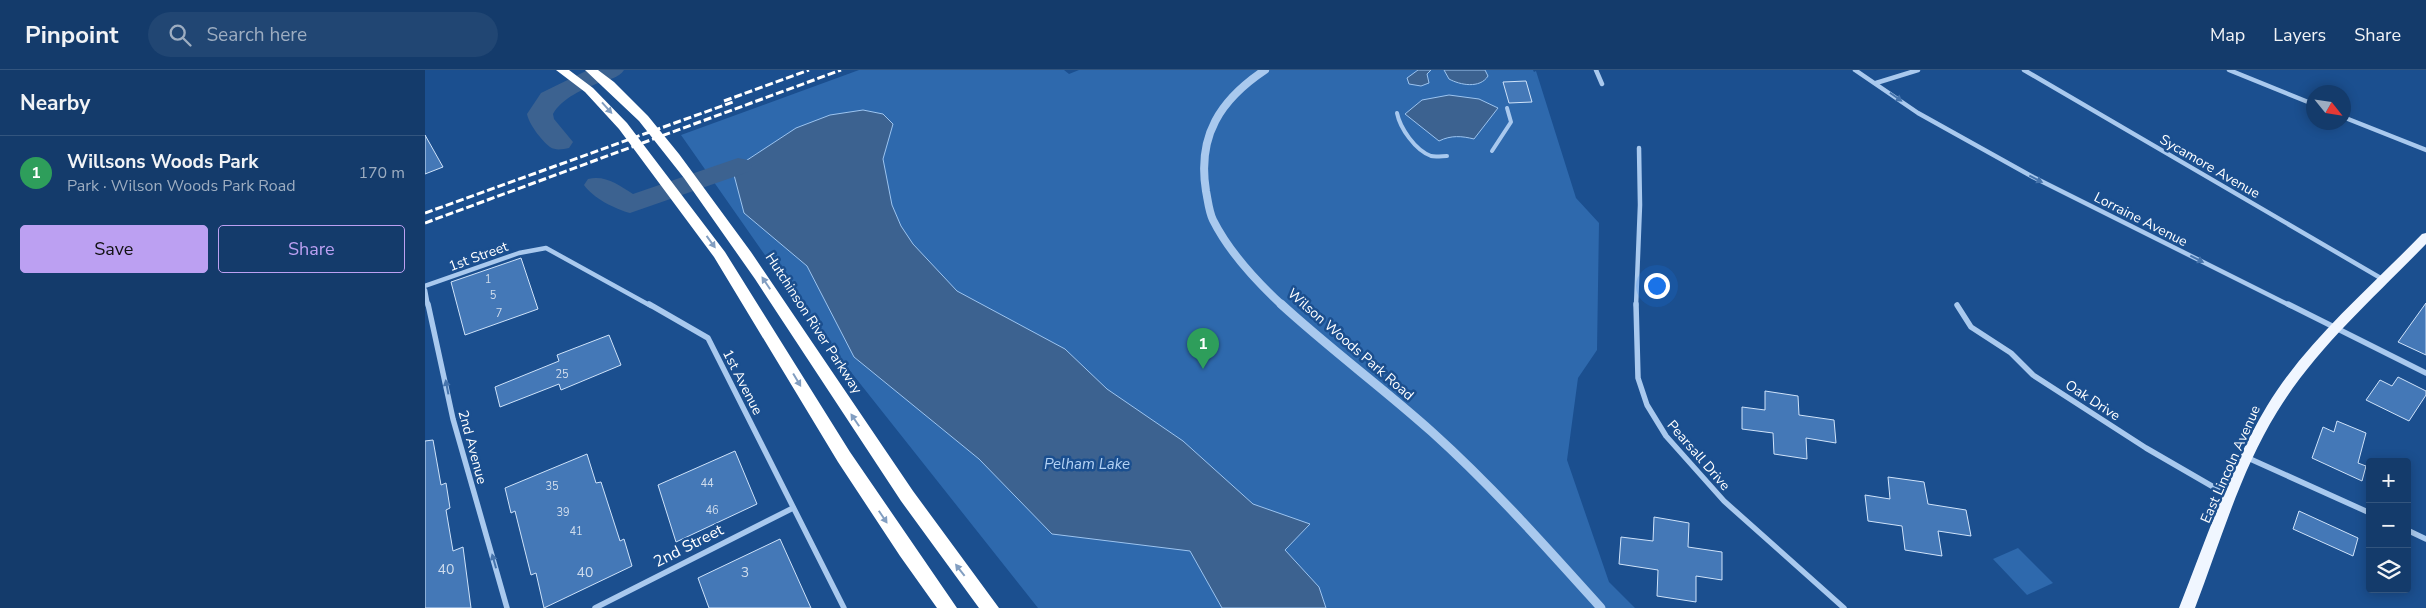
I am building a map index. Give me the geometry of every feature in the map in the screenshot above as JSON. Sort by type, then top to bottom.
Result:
[{"type":"highway","points":[[562,70],[589,90],[623,126],[665,179],[726,263],[875,506],[948,608]]},
{"type":"highway","name":"Hutchinson River Parkway","points":[[591,70],[609,84],[636,112],[686,172],[747,254],[882,460],[990,608]]},
{"type":"main road","name":"East Lincoln Avenue","points":[[2187,608],[2247,458],[2272,410],[2291,382],[2337,330],[2426,237]]},
{"type":"street","name":"Wilson Woods Park Road","points":[[1265,70],[1231,96],[1214,121],[1207,138],[1202,163],[1203,181],[1213,221],[1249,270],[1286,308],[1409,412],[1469,469],[1539,539],[1601,608]]},
{"type":"street","points":[[1596,70],[1602,84]]},
{"type":"street","name":"Lorraine Avenue","points":[[1855,70],[1918,112],[2033,177],[2426,373]]},
{"type":"street","points":[[1876,84],[1918,70]]},
{"type":"street","name":"Sycamore Avenue","points":[[2024,70],[2385,280]]},
{"type":"street","points":[[2229,70],[2306,101]]},
{"type":"street","points":[[1492,151],[1509,127],[1511,115],[1507,108]]},
{"type":"street","points":[[1397,113],[1399,126],[1404,133],[1431,156],[1447,156]]},
{"type":"street","points":[[2351,120],[2426,150]]},
{"type":"street","name":"Pearsall Drive","points":[[1639,148],[1641,194],[1637,309],[1638,378],[1641,394],[1656,422],[1695,470],[1727,502],[1844,608]]},
{"type":"street","name":"1st Street","points":[[425,288],[519,253],[540,249]]},
{"type":"street","name":"1st Avenue","points":[[540,249],[553,250],[708,338],[844,608]]},
{"type":"street","name":"2nd Avenue","points":[[425,288],[453,419],[507,608]]},
{"type":"street","name":"Oak Drive","points":[[1957,305],[1971,327],[2011,354],[2033,375],[2146,448],[2231,497]]},
{"type":"street","points":[[2247,458],[2366,511]]},
{"type":"street","name":"2nd Street","points":[[595,608],[793,508]]},
{"type":"street","points":[[2411,532],[2426,539]]},
{"type":"shaded area","points":[[859,70],[1064,70],[1069,74],[1079,70],[1536,71],[1576,198],[1599,223],[1597,350],[1578,378],[1567,460],[1609,582],[1635,608],[1038,608],[816,328],[681,135]]},
{"type":"shaded area","points":[[2018,548],[2053,583],[2027,595],[1993,559]]},
{"type":"water","points":[[1418,70],[1431,70],[1427,74],[1429,83],[1421,86],[1409,84],[1407,78]]},
{"type":"water","points":[[1444,70],[1485,70],[1488,76],[1480,83],[1470,85],[1449,79]]},
{"type":"water","points":[[1449,95],[1479,99],[1498,108],[1474,139],[1457,137],[1439,141],[1405,114],[1422,100]]},
{"type":"water","name":"Pelham Lake","points":[[863,110],[883,114],[893,124],[883,159],[892,205],[901,226],[913,244],[957,291],[1065,349],[1107,389],[1183,441],[1253,504],[1310,524],[1285,550],[1319,587],[1326,608],[1222,608],[1190,551],[1052,534],[979,459],[854,357],[807,266],[744,213],[734,175],[738,166],[796,128],[830,115]]},
{"type":"building","points":[[1526,81],[1532,102],[1509,103],[1503,82]]},
{"type":"building","points":[[425,135],[443,167],[425,174]]},
{"type":"building","points":[[521,258],[538,309],[465,335],[451,282]]},
{"type":"building","points":[[2426,303],[2426,355],[2398,342]]},
{"type":"building","points":[[609,335],[621,365],[561,390],[559,384],[500,407],[495,387],[559,361],[557,355]]},
{"type":"building","points":[[2398,377],[2426,391],[2426,395],[2409,421],[2366,400],[2380,380],[2392,386]]},
{"type":"building","points":[[1765,391],[1798,396],[1799,415],[1834,420],[1836,443],[1806,438],[1807,459],[1774,454],[1773,433],[1742,429],[1742,407],[1765,410]]},
{"type":"building","points":[[2337,421],[2366,433],[2358,463],[2366,466],[2362,481],[2312,458],[2323,427],[2334,432]]},
{"type":"building","points":[[433,440],[441,485],[446,483],[450,508],[446,510],[453,551],[463,547],[471,608],[425,608],[425,441]]},
{"type":"building","points":[[735,451],[757,504],[676,542],[658,485]]},
{"type":"building","points":[[587,454],[596,483],[601,482],[620,541],[624,539],[632,566],[544,608],[536,573],[531,575],[515,511],[511,513],[505,488]]},
{"type":"building","points":[[1888,477],[1924,482],[1928,504],[1966,510],[1971,536],[1938,531],[1942,556],[1905,550],[1902,526],[1868,521],[1865,495],[1890,499]]},
{"type":"building","points":[[2299,511],[2358,538],[2353,556],[2293,529]]},
{"type":"building","points":[[1654,517],[1689,523],[1688,547],[1722,552],[1722,580],[1696,576],[1696,602],[1657,596],[1658,570],[1619,564],[1621,537],[1653,541]]},
{"type":"building","points":[[780,539],[811,608],[709,608],[698,578]]},
{"type":"waterway","points":[[560,142],[541,120],[540,114],[550,98],[589,78],[612,70]]},
{"type":"waterway","points":[[598,185],[630,204],[738,166]]},
{"type":"railway","points":[[724,101],[809,70]]},
{"type":"railway","points":[[425,223],[841,70]]},
{"type":"railway","points":[[425,213],[733,102]]},
{"type":"place","name":"Willsons Woods Park","points":[[1203,369]]}]
